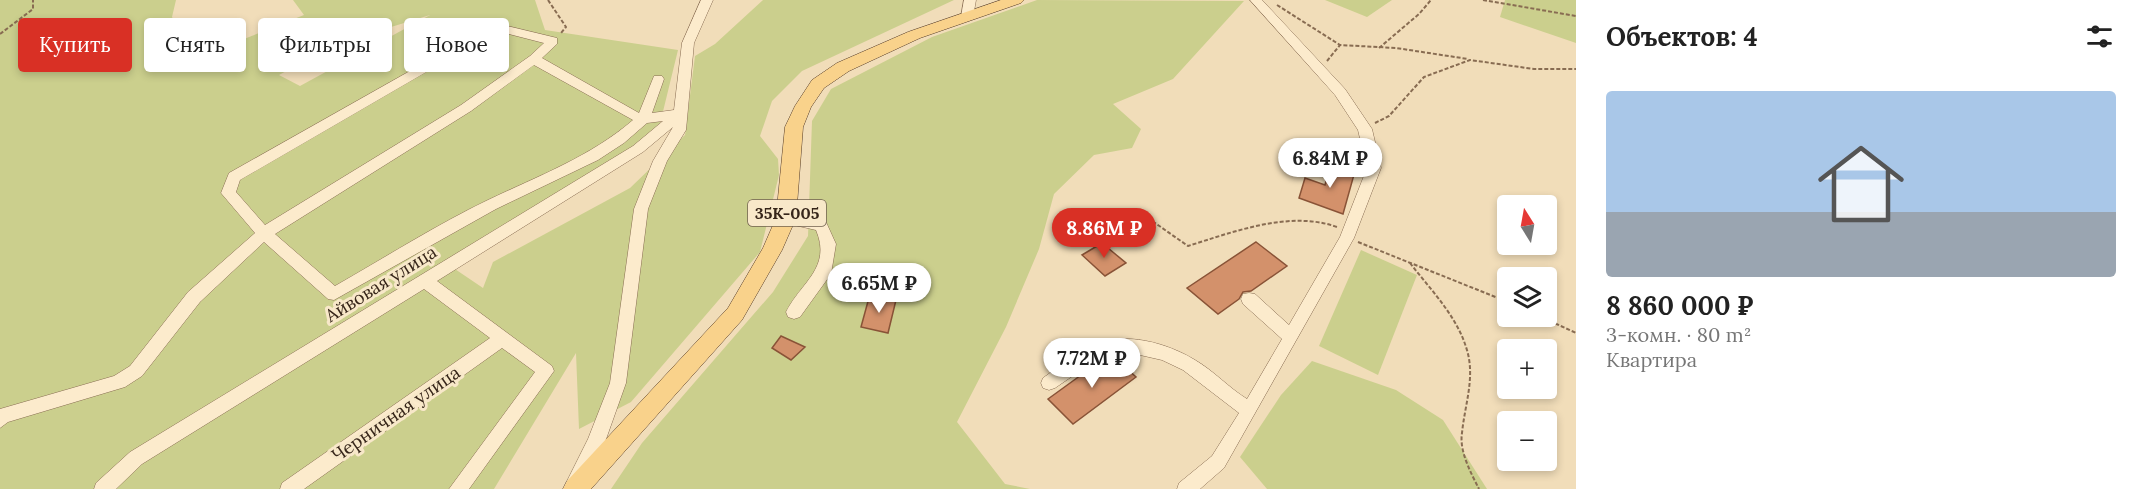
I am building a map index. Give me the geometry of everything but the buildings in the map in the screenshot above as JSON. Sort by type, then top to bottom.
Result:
[{"type":"main road","name":"35К-005","points":[[573,489],[735,314],[772,249],[786,218],[794,127],[803,106],[818,84],[843,67],[968,8],[1016,0]]},
{"type":"street","points":[[573,489],[596,442],[618,383],[639,217],[660,161],[679,130],[688,43],[707,0]]},
{"type":"street","points":[[1186,489],[1218,462],[1250,410],[1347,238],[1374,168],[1365,129],[1340,92],[1256,0]]},
{"type":"street","points":[[553,41],[495,27],[234,177],[228,194],[264,233],[334,294],[491,206],[592,157],[619,140],[643,119],[658,79]]},
{"type":"street","points":[[1,418],[119,382],[136,371],[194,297],[264,233],[413,142],[534,59],[553,41]]},
{"type":"street","points":[[534,59],[629,114],[643,119],[680,114]]},
{"type":"street","name":"Айвовая улица","points":[[103,489],[136,458],[638,149],[680,114]]},
{"type":"street","points":[[786,218],[821,226],[830,244],[823,274],[794,312]]},
{"type":"street","points":[[424,280],[546,371],[458,489]]},
{"type":"street","points":[[1249,298],[1291,337]]},
{"type":"street","name":"Черничная улица","points":[[289,489],[503,338]]},
{"type":"street","points":[[1049,383],[1101,349],[1122,346],[1168,355],[1197,370],[1232,401],[1250,410]]},
{"type":"path","points":[[0,34],[33,9],[33,0]]},
{"type":"path","points":[[548,0],[566,27],[553,41]]},
{"type":"path","points":[[1379,48],[1419,14],[1431,0]]},
{"type":"path","points":[[1483,0],[1576,16]]},
{"type":"path","points":[[1275,4],[1292,12],[1322,36],[1340,45],[1379,48],[1534,69],[1576,69]]},
{"type":"path","points":[[1319,70],[1340,45]]},
{"type":"path","points":[[1365,129],[1389,116],[1406,94],[1424,77],[1470,60]]},
{"type":"path","points":[[1094,234],[1118,209],[1155,223],[1188,246],[1253,226],[1299,222],[1335,225],[1347,238],[1497,298]]},
{"type":"path","points":[[1409,262],[1455,322],[1467,348],[1471,389],[1461,435],[1469,470],[1479,489]]},
{"type":"path","points":[[1557,324],[1576,333]]},
{"type":"green space","points":[[0,0],[176,0],[173,18],[144,18],[144,72],[246,72],[246,38],[258,33],[258,72],[285,72],[279,75],[300,86],[326,72],[392,72],[392,36],[404,29],[404,72],[509,72],[509,18],[425,18],[430,15],[420,18],[404,18],[404,23],[392,27],[392,18],[296,18],[304,15],[293,0],[535,0],[545,30],[678,50],[658,132],[446,263],[483,288],[493,262],[630,188],[685,135],[695,56],[715,44],[763,0],[954,0],[802,71],[772,101],[760,136],[778,159],[779,175],[760,252],[631,402],[579,429],[576,353],[494,489],[0,489]]},
{"type":"green space","points":[[1037,0],[1244,1],[1173,79],[1113,104],[1141,129],[1132,148],[1094,155],[1054,194],[1039,249],[1006,327],[957,422],[1005,484],[1030,489],[611,489],[642,443],[773,292],[808,236],[812,121],[831,89],[932,37]]},
{"type":"green space","points":[[1325,0],[1392,0],[1367,17]]},
{"type":"green space","points":[[1505,0],[1576,0],[1576,43],[1500,17]]},
{"type":"green space","points":[[1361,250],[1417,275],[1378,375],[1319,346]]},
{"type":"green space","points":[[1312,361],[1396,390],[1443,420],[1487,489],[1267,489],[1240,457],[1281,395]]}]
